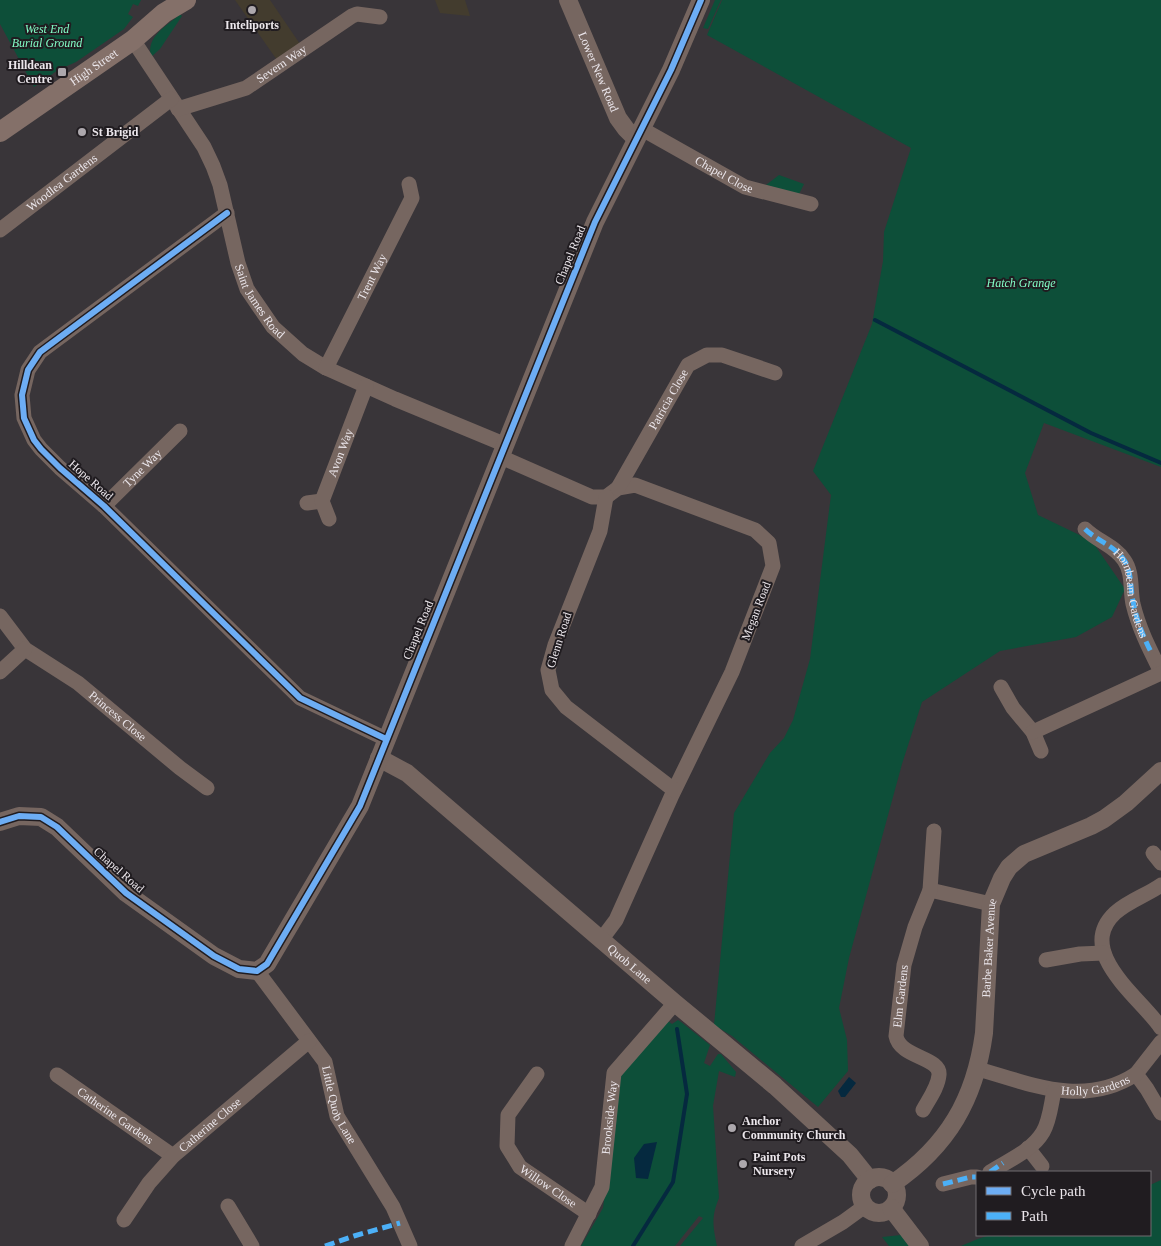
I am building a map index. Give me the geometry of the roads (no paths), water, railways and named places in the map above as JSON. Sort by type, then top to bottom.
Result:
[{"type":"main road","name":"High Street","points":[[0,132],[133,40],[161,7],[186,0]]},
{"type":"street","name":"Lower New Road","points":[[568,0],[618,118],[626,129],[639,134]]},
{"type":"street","name":"Chapel Road","points":[[0,822],[19,816],[41,817],[57,828],[126,893],[214,956],[239,969],[257,971],[267,964],[360,806],[595,222],[639,134],[701,0]]},
{"type":"street","name":"Severn Way","points":[[174,104],[246,88],[352,16],[357,14],[380,17]]},
{"type":"street","name":"Saint James Road","points":[[133,40],[204,147],[213,166],[227,213],[242,276],[256,304],[273,327],[303,354],[326,368],[503,451]]},
{"type":"street","name":"Woodlea Gardens","points":[[0,230],[174,104]]},
{"type":"street","name":"Chapel Close","points":[[639,134],[746,187],[811,204]]},
{"type":"street","name":"Trent Way","points":[[326,368],[412,198],[409,184]]},
{"type":"street","name":"Hope Road","points":[[227,213],[40,352],[28,370],[22,395],[24,418],[34,440],[60,468],[104,506],[300,698],[386,739]]},
{"type":"street","name":"Patricia Close","points":[[612,493],[688,365],[707,355],[722,355],[775,374]]},
{"type":"street","name":"Avon Way","points":[[329,519],[314,502],[366,386]]},
{"type":"street","name":"Tyne Way","points":[[104,506],[180,431]]},
{"type":"street","name":"Megan Road","points":[[503,451],[592,497],[612,493],[635,485],[755,530],[769,543],[773,566],[732,672],[674,790],[616,920],[602,940]]},
{"type":"street","name":"Glenn Road","points":[[612,493],[600,531],[555,646],[548,670],[552,690],[566,706],[674,790]]},
{"type":"street","name":"Hornbeam Gardens","points":[[1034,732],[1161,672],[1142,634],[1137,619],[1125,560],[1115,550],[1096,539],[1085,529]]},
{"type":"street","name":"Princess Close","points":[[0,616],[25,649],[78,683],[180,768],[207,788]]},
{"type":"street","points":[[0,672],[25,649]]},
{"type":"street","points":[[1001,687],[1014,709],[1034,732],[1041,751]]},
{"type":"street","name":"Quob Lane","points":[[379,758],[407,773],[675,1003],[775,1086],[850,1155],[870,1180]]},
{"type":"street","name":"Barbe Baker Avenue","points":[[892,1184],[909,1173],[941,1141],[968,1098],[978,1069],[984,1033],[991,904],[1002,878],[1016,859],[1034,848],[1104,819],[1126,803],[1161,771]]},
{"type":"street","name":"Elm Gardens","points":[[923,1110],[937,1083],[938,1068],[903,1048],[896,1036],[904,965],[915,927],[930,890],[934,831]]},
{"type":"street","points":[[1161,885],[1120,909],[1110,918],[1103,933],[1104,953],[1107,962],[1161,1028]]},
{"type":"street","points":[[930,890],[991,904]]},
{"type":"street","points":[[1046,960],[1080,954],[1104,953]]},
{"type":"street","name":"Little Quob Lane","points":[[257,971],[325,1062],[337,1116],[393,1207],[410,1246]]},
{"type":"street","name":"Brookside Way","points":[[572,1246],[602,1187],[614,1073],[675,1003]]},
{"type":"street","name":"Catherine Close","points":[[124,1220],[149,1183],[173,1156],[309,1041]]},
{"type":"street","name":"Holly Gardens","points":[[978,1069],[1054,1091],[1103,1090],[1122,1083],[1136,1074],[1161,1042]]},
{"type":"street","name":"Willow Close","points":[[537,1074],[508,1115],[507,1146],[520,1167],[589,1214]]},
{"type":"street","name":"Holly Gardens","points":[[1136,1074],[1161,1113]]},
{"type":"street","name":"Catherine Gardens","points":[[58,1075],[173,1156]]},
{"type":"street","name":"Holly Gardens","points":[[992,1171],[1028,1148],[1038,1139],[1046,1127],[1054,1091]]},
{"type":"street","points":[[1028,1148],[1042,1166]]},
{"type":"street","points":[[943,1184],[976,1177]]},
{"type":"street","points":[[882,1178],[892,1184],[896,1196],[891,1208],[880,1213],[869,1210],[865,1206],[861,1194],[865,1184],[870,1180],[882,1178]]},
{"type":"street","points":[[228,1206],[252,1246]]},
{"type":"street","points":[[802,1246],[843,1222],[865,1206]]},
{"type":"street","points":[[891,1208],[920,1246]]},
{"type":"water","points":[[849,1077],[856,1083],[845,1097],[841,1097],[838,1091]]},
{"type":"water","points":[[657,1142],[648,1179],[636,1178],[634,1158],[644,1144]]},
{"type":"waterway","points":[[875,320],[1091,433],[1161,463]]},
{"type":"waterway","points":[[633,1246],[673,1182],[687,1094],[677,1029]]},
{"type":"place","name":"Inteliports","points":[[252,10]]},
{"type":"place","name":"Hilldean Centre","points":[[62,72]]},
{"type":"place","name":"St Brigid","points":[[82,132]]},
{"type":"place","name":"Anchor Community Church","points":[[732,1128]]},
{"type":"place","name":"Paint Pots Nursery","points":[[743,1164]]},
{"type":"park label","name":"West End Burial Ground","points":[[47,36]]},
{"type":"park label","name":"Hatch Grange","points":[[1021,283]]}]
